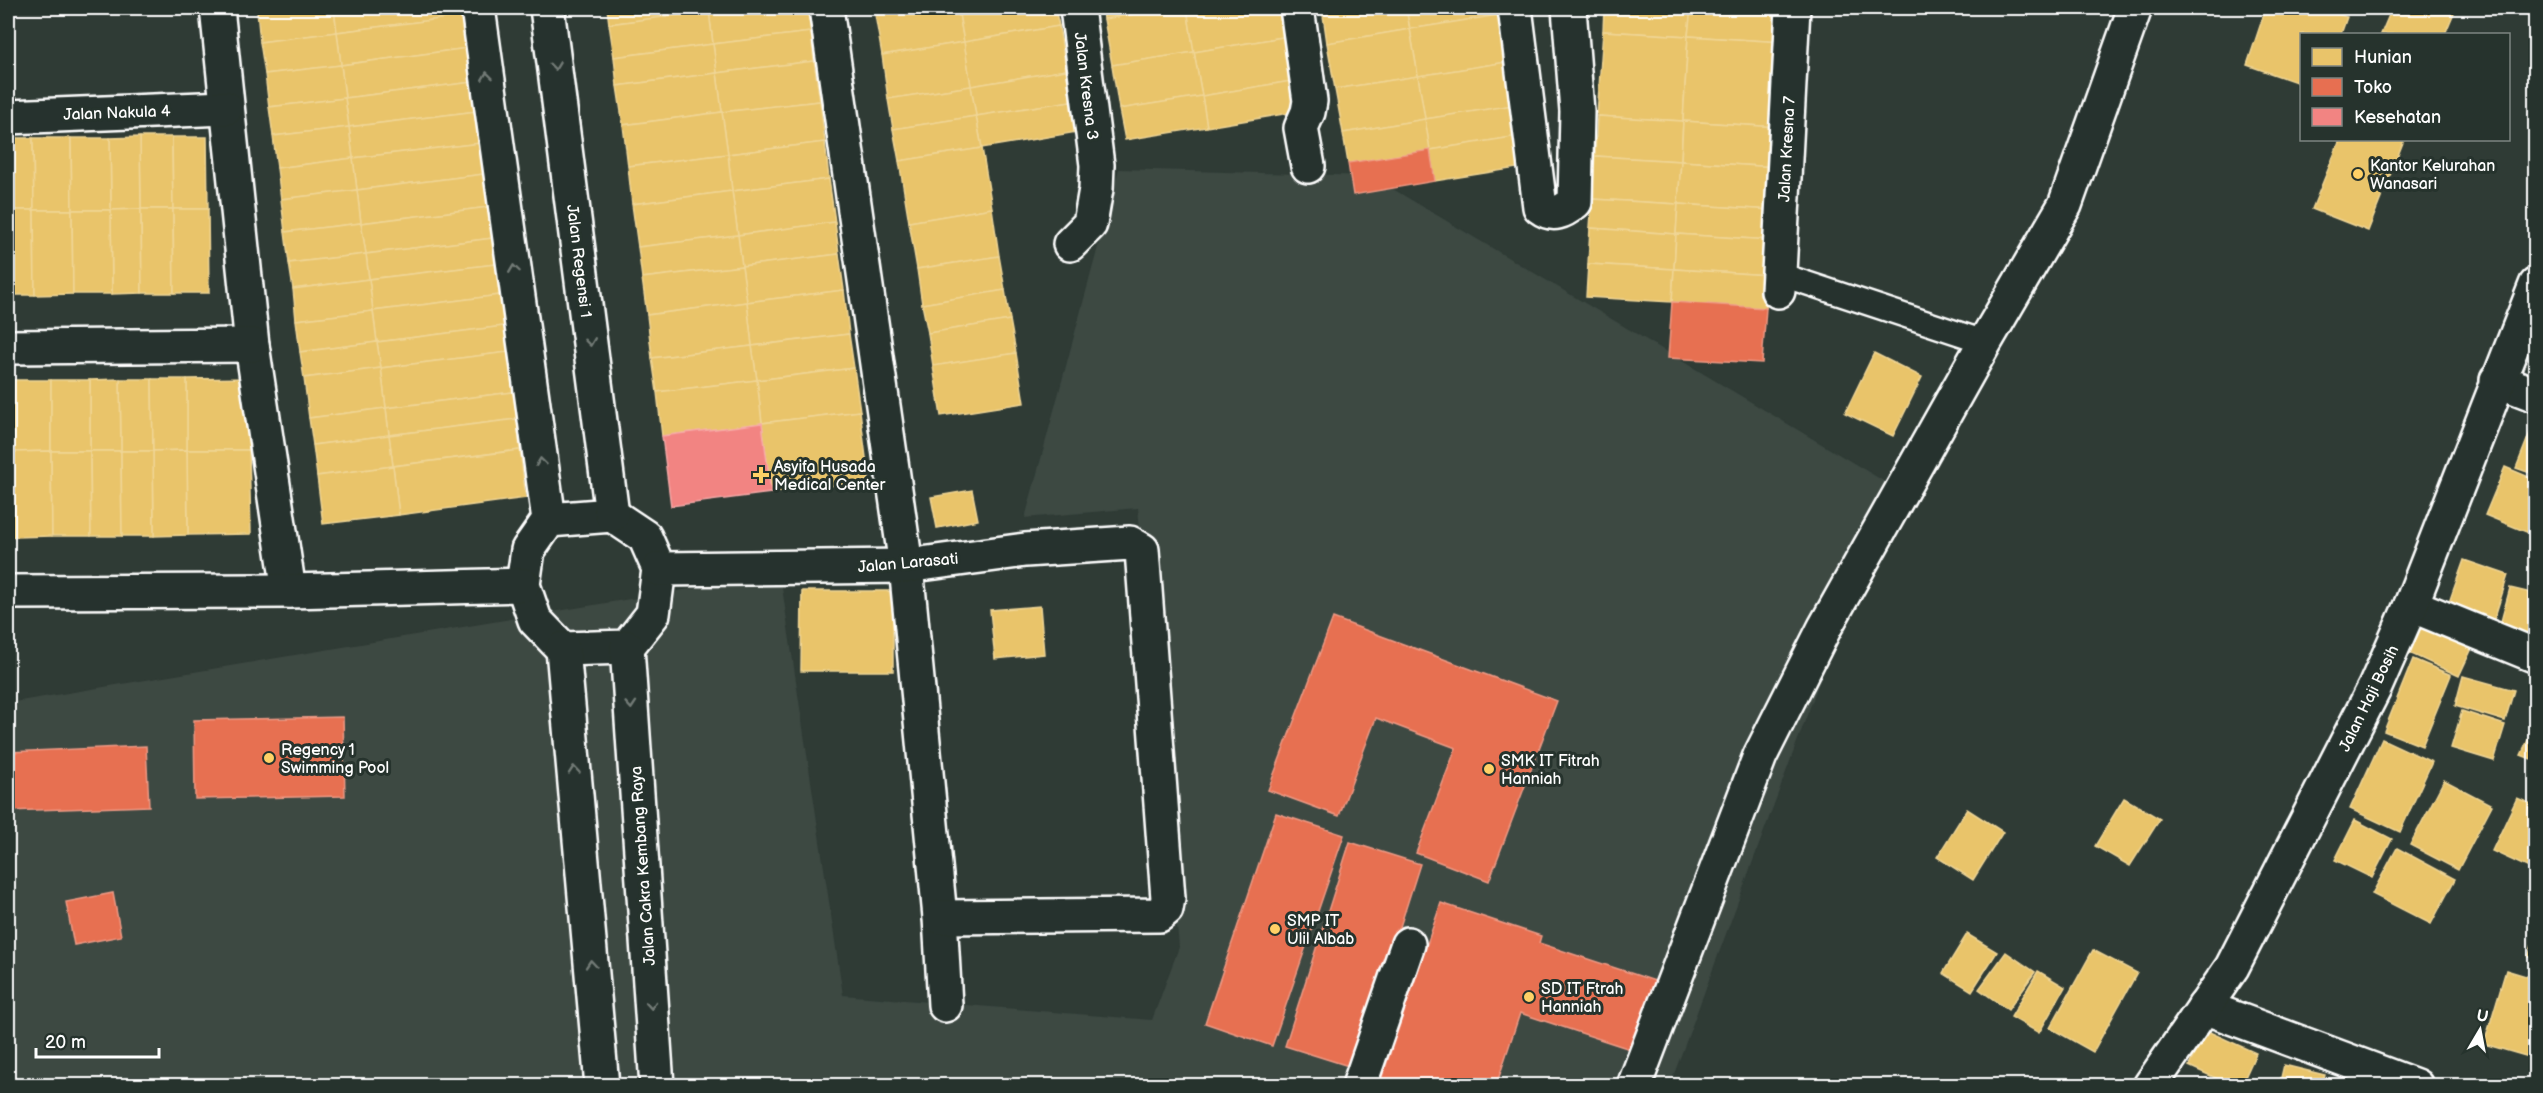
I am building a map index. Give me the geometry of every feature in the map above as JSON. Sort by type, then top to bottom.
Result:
[{"type":"street","points":[[217,8],[252,345],[289,591]]},
{"type":"street","points":[[478,8],[549,520],[528,550],[523,585],[535,620],[563,650],[602,1086]]},
{"type":"street","name":"Jalan Regensi 1","points":[[547,8],[612,515]]},
{"type":"street","points":[[826,8],[906,566],[940,918],[945,1005]]},
{"type":"street","name":"Jalan Kresna 3","points":[[1070,244],[1090,224],[1095,200],[1097,165],[1077,8]]},
{"type":"street","points":[[1297,8],[1310,101],[1301,128],[1308,166]]},
{"type":"street","points":[[1515,8],[1540,207],[1547,213],[1556,214],[1575,202],[1577,111],[1569,8]]},
{"type":"street","name":"Jalan Kresna 7","points":[[1779,282],[1793,8]]},
{"type":"street","points":[[1634,1086],[1760,756],[1825,627],[1985,342],[2065,205],[2135,8]]},
{"type":"street","name":"Jalan Nakula 4","points":[[8,117],[226,108]]},
{"type":"street","name":"Jalan Haji Bosih","points":[[2150,1086],[2232,967],[2375,687],[2411,605],[2535,285]]},
{"type":"street","points":[[8,347],[252,345]]},
{"type":"street","points":[[2497,380],[2535,395]]},
{"type":"street","points":[[549,520],[612,515],[645,537],[658,569],[653,614],[627,647],[563,650]]},
{"type":"street","name":"Jalan Larasati","points":[[658,569],[906,566],[1025,550],[1130,543],[1142,550],[1168,898],[1166,909],[1159,915],[940,918]]},
{"type":"street","points":[[8,592],[289,591],[523,585]]},
{"type":"street","points":[[2411,605],[2535,656]]},
{"type":"street","name":"Jalan Cakra Kembang Raya","points":[[627,647],[657,1086]]},
{"type":"street","points":[[1359,1086],[1408,944]]},
{"type":"street","points":[[2204,1007],[2416,1086]]},
{"type":"lane","points":[[1779,282],[1985,342]]},
{"type":"shaded area","points":[[1119,169],[1371,176],[1892,486],[1670,1085],[8,1086],[8,703],[780,574],[843,995],[1152,1020],[1179,947],[1138,508],[1025,518]]},
{"type":"building: Hunian","points":[[285,8],[334,8],[337,32],[260,42],[257,11]]},
{"type":"building: Hunian","points":[[334,8],[463,8],[464,16],[337,32]]},
{"type":"building: Hunian","points":[[607,8],[709,8],[709,11],[609,24]]},
{"type":"building: Hunian","points":[[738,8],[807,8],[811,32],[713,44],[709,11]]},
{"type":"building: Hunian","points":[[958,8],[964,42],[882,55],[874,9]]},
{"type":"building: Hunian","points":[[958,8],[1055,8],[1059,26],[964,42]]},
{"type":"building: Hunian","points":[[1102,8],[1173,8],[1104,19]]},
{"type":"building: Hunian","points":[[1173,8],[1187,8],[1194,52],[1112,65],[1104,19]]},
{"type":"building: Hunian","points":[[1187,8],[1284,8],[1289,36],[1194,52]]},
{"type":"building: Hunian","points":[[1322,8],[1406,8],[1410,29],[1327,43]]},
{"type":"building: Hunian","points":[[1406,8],[1504,8],[1505,14],[1410,29]]},
{"type":"building: Hunian","points":[[1604,8],[1691,8],[1688,36],[1603,31]]},
{"type":"building: Hunian","points":[[1691,8],[1785,8],[1785,13]]},
{"type":"building: Hunian","points":[[1691,8],[1785,13],[1782,42],[1688,36]]},
{"type":"building: Hunian","points":[[2266,8],[2320,8],[2347,17],[2341,33],[2300,33],[2300,83],[2247,65]]},
{"type":"building: Hunian","points":[[2392,8],[2456,8],[2445,33],[2381,33]]},
{"type":"building: Hunian","points":[[709,11],[713,44],[614,57],[609,24]]},
{"type":"building: Hunian","points":[[1505,14],[1513,61],[1418,76],[1410,29]]},
{"type":"building: Hunian","points":[[464,16],[468,48],[341,65],[337,32]]},
{"type":"building: Hunian","points":[[1059,26],[1066,70],[971,86],[964,42]]},
{"type":"building: Hunian","points":[[1410,29],[1418,76],[1335,89],[1327,43]]},
{"type":"building: Hunian","points":[[1603,31],[1688,36],[1683,121],[1597,116]]},
{"type":"building: Hunian","points":[[337,32],[341,65],[265,74],[260,42]]},
{"type":"building: Hunian","points":[[811,32],[814,61],[717,73],[713,44]]},
{"type":"building: Hunian","points":[[1289,36],[1297,80],[1202,96],[1194,52]]},
{"type":"building: Hunian","points":[[1688,36],[1782,42],[1777,127],[1683,121]]},
{"type":"building: Hunian","points":[[964,42],[971,86],[888,99],[882,55]]},
{"type":"building: Hunian","points":[[713,44],[717,73],[617,86],[614,57]]},
{"type":"building: Hunian","points":[[468,48],[473,82],[345,98],[341,65]]},
{"type":"building: Hunian","points":[[1194,52],[1202,96],[1119,109],[1112,65]]},
{"type":"building: Hunian","points":[[814,61],[820,101],[722,112],[717,73]]},
{"type":"building: Hunian","points":[[1513,61],[1520,104],[1425,119],[1418,76]]},
{"type":"building: Hunian","points":[[341,65],[345,98],[269,107],[265,74]]},
{"type":"building: Hunian","points":[[1066,70],[1071,101],[976,116],[971,86]]},
{"type":"building: Hunian","points":[[717,73],[722,112],[623,125],[617,86]]},
{"type":"building: Hunian","points":[[1418,76],[1425,119],[1343,133],[1335,89]]},
{"type":"building: Hunian","points":[[1297,80],[1302,111],[1207,127],[1202,96]]},
{"type":"building: Hunian","points":[[473,82],[477,111],[349,127],[345,98]]},
{"type":"building: Hunian","points":[[971,86],[976,116],[893,129],[888,99]]},
{"type":"building: Hunian","points":[[1202,96],[1207,127],[1125,140],[1119,109]]},
{"type":"building: Hunian","points":[[345,98],[349,127],[273,136],[269,107]]},
{"type":"building: Hunian","points":[[820,101],[825,142],[728,154],[722,112]]},
{"type":"building: Hunian","points":[[1071,101],[1077,132],[982,148],[976,116]]},
{"type":"building: Hunian","points":[[1520,104],[1525,135],[1430,150],[1425,119]]},
{"type":"building: Hunian","points":[[477,111],[481,143],[353,158],[349,127]]},
{"type":"building: Hunian","points":[[722,112],[728,154],[628,166],[623,125]]},
{"type":"building: Hunian","points":[[976,116],[982,148],[899,161],[893,129]]},
{"type":"building: Hunian","points":[[1597,116],[1683,121],[1681,161],[1595,156]]},
{"type":"building: Hunian","points":[[1425,119],[1430,150],[1348,163],[1343,133]]},
{"type":"building: Hunian","points":[[1683,121],[1777,127],[1775,167],[1681,161]]},
{"type":"building: Hunian","points":[[349,127],[353,158],[277,168],[273,136]]},
{"type":"building: Hunian","points":[[1525,135],[1530,166],[1435,181],[1430,150]]},
{"type":"building: Hunian","points":[[140,137],[172,137],[173,209],[141,209]]},
{"type":"building: Hunian","points":[[140,137],[141,209],[111,210],[110,138]]},
{"type":"building: Hunian","points":[[172,137],[207,137],[208,209],[173,209]]},
{"type":"building: Hunian","points":[[8,138],[33,138],[34,210],[8,210]]},
{"type":"building: Hunian","points":[[33,138],[71,138],[72,210],[34,210]]},
{"type":"building: Hunian","points":[[71,138],[110,138],[111,210],[72,210]]},
{"type":"building: Hunian","name":"Kantor Kelurahan Wanasari","points":[[2340,141],[2404,141],[2368,231],[2312,209]]},
{"type":"building: Hunian","points":[[825,142],[829,179],[732,191],[728,154]]},
{"type":"building: Hunian","points":[[481,143],[484,174],[357,190],[353,158]]},
{"type":"building: Hunian","points":[[982,148],[992,208],[909,222],[899,161]]},
{"type":"building: Hunian","points":[[728,154],[732,191],[632,204],[628,166]]},
{"type":"building: Hunian","points":[[1595,156],[1681,161],[1678,204],[1592,199]]},
{"type":"building: Hunian","points":[[353,158],[357,190],[281,199],[277,168]]},
{"type":"building: Hunian","points":[[1681,161],[1775,167],[1772,210],[1678,204]]},
{"type":"building: Hunian","points":[[484,174],[489,207],[361,223],[357,190]]},
{"type":"building: Hunian","points":[[829,179],[835,222],[738,235],[732,191]]},
{"type":"building: Hunian","points":[[357,190],[361,223],[285,232],[281,199]]},
{"type":"building: Hunian","points":[[732,191],[738,235],[638,247],[632,204]]},
{"type":"building: Hunian","points":[[1592,199],[1678,204],[1676,234],[1590,228]]},
{"type":"building: Hunian","points":[[1678,204],[1772,210],[1770,240],[1676,234]]},
{"type":"building: Hunian","points":[[489,207],[493,238],[366,254],[361,223]]},
{"type":"building: Hunian","points":[[992,208],[999,256],[917,269],[909,222]]},
{"type":"building: Hunian","points":[[141,209],[142,293],[112,294],[111,210]]},
{"type":"building: Hunian","points":[[141,209],[173,209],[174,293],[142,293]]},
{"type":"building: Hunian","points":[[173,209],[208,209],[209,293],[174,293]]},
{"type":"building: Hunian","points":[[8,210],[34,210],[35,295],[8,295]]},
{"type":"building: Hunian","points":[[34,210],[72,210],[73,294],[35,295]]},
{"type":"building: Hunian","points":[[72,210],[111,210],[112,294],[73,294]]},
{"type":"building: Hunian","points":[[835,222],[839,254],[742,266],[738,235]]},
{"type":"building: Hunian","points":[[361,223],[366,254],[289,263],[285,232]]},
{"type":"building: Hunian","points":[[1590,228],[1676,234],[1674,269],[1588,264]]},
{"type":"building: Hunian","points":[[1676,234],[1770,240],[1768,275],[1674,269]]},
{"type":"building: Hunian","points":[[738,235],[742,266],[642,278],[638,247]]},
{"type":"building: Hunian","points":[[493,238],[496,264],[369,279],[366,254]]},
{"type":"building: Hunian","points":[[366,254],[369,279],[293,289],[289,263]]},
{"type":"building: Hunian","points":[[839,254],[844,290],[747,302],[742,266]]},
{"type":"building: Hunian","points":[[999,256],[1005,290],[922,304],[917,269]]},
{"type":"building: Hunian","points":[[496,264],[500,295],[373,311],[369,279]]},
{"type":"building: Hunian","points":[[1588,264],[1674,269],[1672,302],[1586,297]]},
{"type":"building: Hunian","points":[[742,266],[747,302],[647,315],[642,278]]},
{"type":"building: Hunian","points":[[1674,269],[1768,275],[1766,308],[1672,302]]},
{"type":"building: Hunian","points":[[369,279],[373,311],[296,320],[293,289]]},
{"type":"building: Hunian","points":[[844,290],[849,334],[752,346],[747,302]]},
{"type":"building: Hunian","points":[[1005,290],[1010,320],[928,333],[922,304]]},
{"type":"building: Hunian","points":[[500,295],[504,326],[377,342],[373,311]]},
{"type":"building: Hunian","points":[[747,302],[752,346],[652,358],[647,315]]},
{"type":"building: Hunian","points":[[373,311],[377,342],[300,352],[296,320]]},
{"type":"building: Hunian","points":[[1010,320],[1016,353],[933,366],[928,333]]},
{"type":"building: Hunian","points":[[504,326],[508,352],[381,368],[377,342]]},
{"type":"building: Hunian","points":[[849,334],[854,368],[757,380],[752,346]]},
{"type":"building: Hunian","points":[[377,342],[381,368],[304,378],[300,352]]},
{"type":"building: Hunian","points":[[752,346],[757,380],[657,392],[652,358]]},
{"type":"building: Hunian","points":[[508,352],[513,392],[386,408],[381,368]]},
{"type":"building: Hunian","points":[[1016,353],[1024,403],[941,416],[933,366]]},
{"type":"building: Hunian","points":[[1874,353],[1922,377],[1893,436],[1845,413]]},
{"type":"building: Hunian","points":[[381,368],[386,408],[309,418],[304,378]]},
{"type":"building: Hunian","points":[[854,368],[860,411],[762,423],[757,380]]},
{"type":"building: Hunian","points":[[249,378],[249,450],[187,450],[187,379]]},
{"type":"building: Hunian","points":[[120,379],[152,379],[153,451],[121,451]]},
{"type":"building: Hunian","points":[[120,379],[121,451],[90,451],[90,380]]},
{"type":"building: Hunian","points":[[152,379],[187,379],[187,450],[153,451]]},
{"type":"building: Hunian","points":[[8,380],[13,380],[14,452],[8,452]]},
{"type":"building: Hunian","points":[[13,380],[51,380],[51,451],[14,452]]},
{"type":"building: Hunian","points":[[51,380],[90,380],[90,451],[51,451]]},
{"type":"building: Hunian","points":[[757,380],[762,423],[662,436],[657,392]]},
{"type":"building: Hunian","points":[[513,392],[517,419],[389,435],[386,408]]},
{"type":"building: Hunian","points":[[386,408],[389,435],[313,445],[309,418]]},
{"type":"building: Hunian","points":[[860,411],[869,481],[771,493],[762,423]]},
{"type":"building: Hunian","points":[[517,419],[520,450],[393,466],[389,435]]},
{"type":"building: Hunian","points":[[2533,425],[2536,426],[2536,475],[2516,468]]},
{"type":"building: Hunian","points":[[389,435],[393,466],[317,476],[313,445]]},
{"type":"building: Hunian","points":[[187,450],[249,450],[251,534],[188,535]]},
{"type":"building: Hunian","points":[[187,450],[188,535],[154,536],[153,451]]},
{"type":"building: Hunian","points":[[520,450],[526,498],[399,515],[393,466]]},
{"type":"building: Hunian","points":[[51,451],[52,536],[15,537],[14,452]]},
{"type":"building: Hunian","points":[[51,451],[90,451],[91,536],[52,536]]},
{"type":"building: Hunian","points":[[90,451],[121,451],[122,536],[91,536]]},
{"type":"building: Hunian","points":[[121,451],[153,451],[154,536],[122,536]]},
{"type":"building: Hunian","points":[[8,452],[14,452],[15,537],[8,537]]},
{"type":"building: Hunian","points":[[393,466],[399,515],[323,524],[317,476]]},
{"type":"building: Hunian","points":[[2505,467],[2536,480],[2536,536],[2485,515]]},
{"type":"building: Hunian","points":[[972,490],[978,520],[937,528],[931,497]]},
{"type":"building: Hunian","points":[[2464,560],[2508,575],[2492,626],[2446,611]]},
{"type":"building: Hunian","points":[[2510,588],[2536,594],[2536,639],[2499,629]]},
{"type":"building: Hunian","points":[[802,591],[893,591],[893,671],[801,671]]},
{"type":"building: Hunian","points":[[1040,606],[1044,654],[995,659],[990,610]]},
{"type":"building: Hunian","points":[[2421,622],[2473,646],[2459,676],[2407,652]]},
{"type":"building: Hunian","points":[[2413,659],[2451,675],[2422,746],[2384,731]]},
{"type":"building: Hunian","points":[[2463,676],[2514,690],[2505,721],[2455,706]]},
{"type":"building: Hunian","points":[[2462,711],[2505,725],[2494,761],[2451,748]]},
{"type":"building: Hunian","points":[[2536,723],[2536,761],[2521,755]]},
{"type":"building: Hunian","points":[[2382,739],[2432,762],[2400,832],[2350,809]]},
{"type":"building: Hunian","points":[[2444,780],[2492,805],[2458,870],[2410,845]]},
{"type":"building: Hunian","points":[[2124,798],[2160,819],[2130,866],[2095,846]]},
{"type":"building: Hunian","points":[[2517,798],[2536,806],[2536,871],[2492,851]]},
{"type":"building: Hunian","points":[[1967,809],[2003,832],[1973,880],[1937,857]]},
{"type":"building: Hunian","points":[[2355,820],[2392,839],[2372,878],[2335,860]]},
{"type":"building: Hunian","points":[[2397,848],[2455,879],[2431,924],[2372,894]]},
{"type":"building: Hunian","points":[[1967,934],[1997,952],[1972,991],[1943,973]]},
{"type":"building: Hunian","points":[[2536,935],[2536,959],[2528,957]]},
{"type":"building: Hunian","points":[[2093,950],[2137,973],[2093,1052],[2050,1028]]},
{"type":"building: Hunian","points":[[2006,952],[2035,972],[2008,1010],[1979,989]]},
{"type":"building: Hunian","points":[[2506,970],[2536,979],[2536,1059],[2484,1044]]},
{"type":"building: Hunian","points":[[2038,971],[2065,987],[2039,1033],[2011,1017]]},
{"type":"building: Hunian","points":[[2205,1030],[2256,1053],[2241,1086],[2233,1086],[2189,1066]]},
{"type":"building: Hunian","points":[[2284,1065],[2325,1075],[2322,1086],[2279,1086]]},
{"type":"building: Hunian","points":[[1839,1078],[1867,1086],[1837,1086]]},
{"type":"building: Hunian","points":[[2254,1079],[2278,1086],[2252,1086]]},
{"type":"building: Toko","points":[[1430,150],[1435,181],[1353,195],[1348,163]]},
{"type":"building: Toko","points":[[1672,302],[1766,308],[1762,363],[1668,358]]},
{"type":"building: Toko","name":"SMK IT Fitrah Hanniah","points":[[1333,618],[1557,701],[1489,881],[1416,853],[1456,748],[1376,718],[1339,816],[1268,790]]},
{"type":"building: Toko","name":"Regency 1 Swimming Pool","points":[[343,717],[345,796],[195,799],[194,720]]},
{"type":"building: Toko","points":[[146,746],[149,806],[8,811],[8,752]]},
{"type":"building: Toko","name":"SMP IT Ulil Albab","points":[[1276,813],[1344,835],[1272,1046],[1205,1023]]},
{"type":"building: Toko","name":"SMP IT Ulil Albab","points":[[1350,842],[1420,864],[1355,1068],[1285,1046]]},
{"type":"building: Toko","points":[[113,893],[121,936],[74,945],[66,902]]},
{"type":"building: Toko","name":"SD IT Ftrah Hanniah","points":[[1441,903],[1541,936],[1539,943],[1655,981],[1633,1050],[1520,1013],[1496,1086],[1379,1086]]},
{"type":"building: Kesehatan","points":[[762,423],[771,493],[671,506],[662,436]]},
{"type":"place","name":"Kantor Kelurahan Wanasari","points":[[2358,174]]},
{"type":"place","name":"Asyifa Husada Medical Center","points":[[761,475]]},
{"type":"place","name":"Regency 1 Swimming Pool","points":[[269,758]]},
{"type":"place","name":"SMK IT Fitrah Hanniah","points":[[1489,769]]},
{"type":"place","name":"SMP IT Ulil Albab","points":[[1275,929]]},
{"type":"place","name":"SD IT Ftrah Hanniah","points":[[1529,997]]}]
